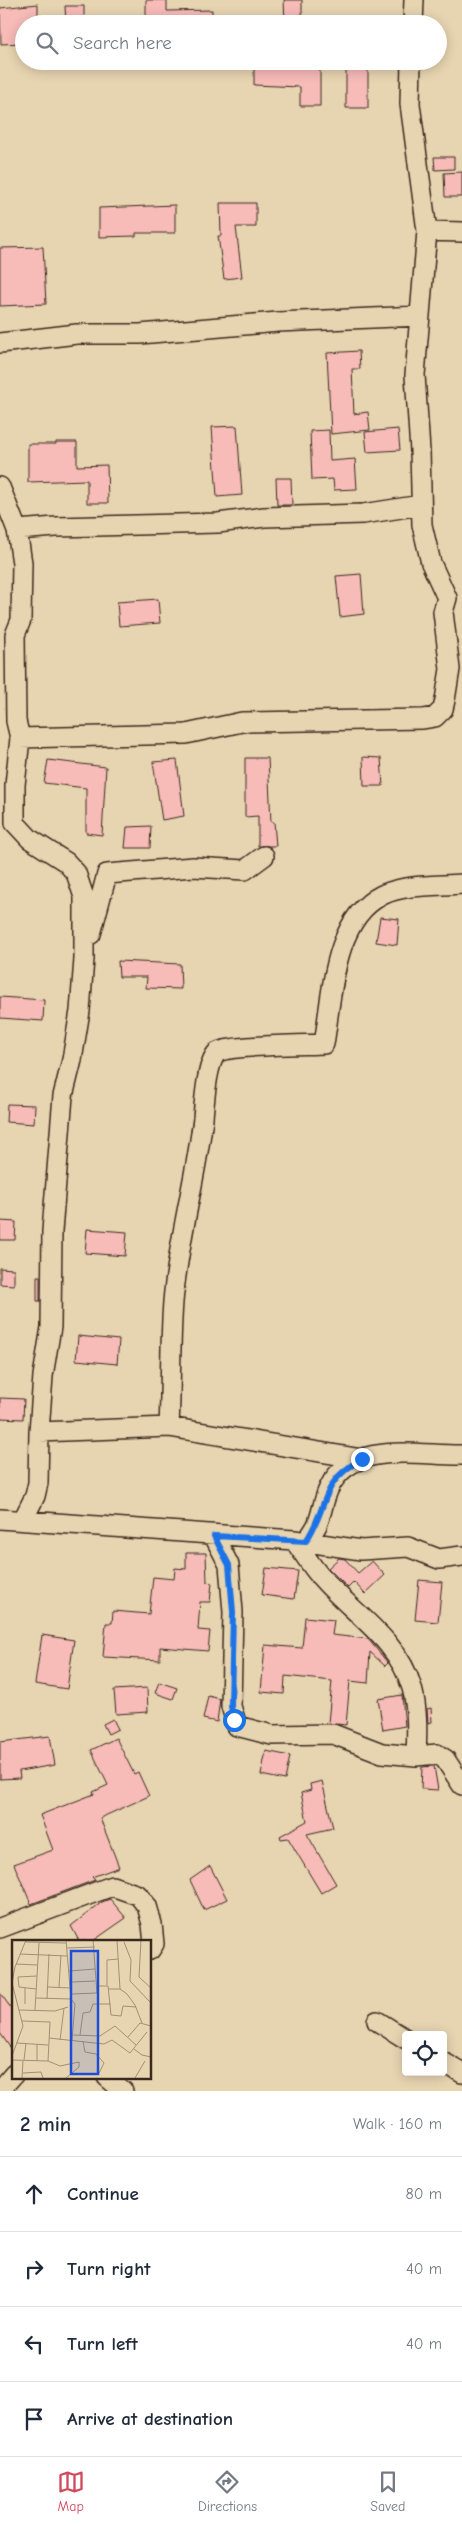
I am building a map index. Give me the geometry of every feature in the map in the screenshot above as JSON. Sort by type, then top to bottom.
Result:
[{"type":"street","points":[[413,15],[414,0]]},
{"type":"street","points":[[20,738],[186,734],[242,722],[435,717],[442,709],[450,669],[443,612],[455,598],[430,563],[422,525],[415,375],[427,232],[410,104],[411,70]]},
{"type":"street","points":[[427,232],[462,232]]},
{"type":"street","points":[[0,343],[77,334],[140,334],[322,320],[420,316]]},
{"type":"street","points":[[0,487],[16,530],[22,563],[21,620],[8,633],[16,721],[20,738],[15,785],[8,824],[66,862],[76,873],[84,898],[84,959],[80,1011],[72,1060],[63,1096],[52,1231],[51,1327],[43,1376],[38,1483],[35,1496],[23,1520]]},
{"type":"street","points":[[16,530],[56,527],[218,523],[264,517],[363,514],[421,505]]},
{"type":"street","points":[[84,959],[107,874],[193,867],[245,870],[264,856]]},
{"type":"street","points":[[169,1427],[173,1301],[180,1245],[199,1155],[207,1083],[214,1056],[218,1052],[235,1049],[324,1044],[340,950],[356,916],[382,895],[415,887],[462,884]]},
{"type":"street","points":[[39,1432],[169,1427],[362,1459]]},
{"type":"street","points":[[300,1541],[317,1525],[329,1488],[337,1476],[362,1459],[380,1453],[396,1452],[462,1455]]},
{"type":"street","points":[[0,1519],[300,1541],[362,1550],[408,1547],[439,1559],[462,1556]]},
{"type":"street","points":[[214,1536],[229,1565],[233,1612],[231,1706],[238,1726],[272,1735],[333,1734],[382,1753],[416,1756],[436,1754],[445,1759],[462,1785]]},
{"type":"street","points":[[300,1541],[321,1578],[376,1630],[392,1648],[412,1687],[417,1716],[416,1756]]},
{"type":"street","points":[[0,1928],[112,1886],[138,1895],[147,1906],[152,1924],[154,1944],[151,1948]]},
{"type":"street","points":[[377,2021],[402,2037]]},
{"type":"street","points":[[447,2064],[462,2073]]},
{"type":"street","points":[[0,2090],[12,2076]]},
{"type":"street","points":[[108,2078],[123,2091]]},
{"type":"building","points":[[146,0],[167,0],[167,11],[212,10],[212,15],[146,15]]},
{"type":"building","points":[[284,0],[302,0],[302,15],[285,15]]},
{"type":"building","points":[[38,4],[38,15],[15,15],[15,43],[1,44],[0,8]]},
{"type":"building","points":[[65,6],[84,6],[84,15],[66,15]]},
{"type":"building","points":[[254,70],[320,70],[320,106],[300,106],[300,87],[254,85]]},
{"type":"building","points":[[346,70],[368,70],[368,108],[346,108]]},
{"type":"building","points":[[434,157],[454,157],[454,169],[435,170]]},
{"type":"building","points":[[462,172],[462,197],[445,197],[444,173]]},
{"type":"building","points":[[220,203],[256,203],[256,227],[236,227],[242,277],[224,279],[218,236],[221,236]]},
{"type":"building","points":[[175,205],[175,233],[136,233],[136,236],[99,237],[99,208]]},
{"type":"building","points":[[43,247],[46,304],[0,306],[0,248]]},
{"type":"building","points":[[359,351],[360,369],[352,369],[354,414],[368,412],[370,430],[331,434],[327,353]]},
{"type":"building","points":[[237,426],[242,495],[217,497],[212,427]]},
{"type":"building","points":[[398,429],[400,450],[367,452],[365,432]]},
{"type":"building","points":[[329,430],[330,461],[355,459],[357,489],[334,490],[333,479],[312,480],[310,431]]},
{"type":"building","points":[[56,442],[77,442],[77,466],[107,465],[108,503],[87,503],[87,480],[28,482],[28,444],[56,444]]},
{"type":"building","points":[[276,478],[291,478],[292,505],[277,505]]},
{"type":"building","points":[[361,574],[364,614],[340,617],[336,576]]},
{"type":"building","points":[[158,599],[160,623],[119,626],[117,602]]},
{"type":"building","points":[[363,757],[381,758],[383,786],[364,786]]},
{"type":"building","points":[[245,758],[268,758],[271,822],[274,822],[276,846],[258,846],[258,816],[245,817]]},
{"type":"building","points":[[48,760],[106,767],[102,835],[86,833],[86,788],[44,783]]},
{"type":"building","points":[[177,760],[184,816],[162,820],[153,762]]},
{"type":"building","points":[[151,826],[150,848],[125,848],[127,827]]},
{"type":"building","points":[[380,917],[399,919],[397,945],[376,942]]},
{"type":"building","points":[[118,961],[180,964],[181,989],[146,988],[147,977],[119,977]]},
{"type":"building","points":[[0,997],[44,1000],[43,1021],[0,1018]]},
{"type":"building","points":[[7,1104],[35,1105],[34,1124],[6,1122]]},
{"type":"building","points":[[0,1221],[16,1222],[15,1240],[0,1240]]},
{"type":"building","points":[[87,1229],[127,1232],[125,1256],[85,1253]]},
{"type":"building","points":[[0,1268],[14,1269],[14,1285],[0,1284]]},
{"type":"building","points":[[37,1276],[40,1276],[40,1301],[37,1301]]},
{"type":"building","points":[[78,1336],[119,1340],[117,1364],[76,1360]]},
{"type":"building","points":[[0,1398],[24,1399],[23,1419],[0,1418]]},
{"type":"building","points":[[186,1553],[206,1553],[207,1582],[212,1583],[210,1602],[200,1602],[198,1630],[210,1631],[208,1651],[160,1647],[160,1660],[103,1657],[106,1623],[112,1623],[113,1611],[149,1614],[153,1577],[174,1579],[175,1568],[186,1569]]},
{"type":"building","points":[[339,1558],[345,1559],[358,1573],[372,1561],[385,1575],[365,1594],[354,1582],[348,1588],[328,1568]]},
{"type":"building","points":[[266,1568],[298,1571],[294,1599],[262,1595]]},
{"type":"building","points":[[419,1580],[442,1582],[438,1622],[415,1620]]},
{"type":"building","points":[[305,1617],[334,1620],[332,1635],[368,1639],[388,1663],[385,1666],[370,1652],[368,1683],[350,1681],[346,1725],[328,1723],[332,1681],[285,1676],[284,1694],[261,1692],[265,1645],[302,1648]]},
{"type":"building","points":[[42,1635],[74,1640],[67,1689],[35,1684]]},
{"type":"building","points":[[159,1682],[177,1688],[173,1699],[155,1693]]},
{"type":"building","points":[[147,1688],[148,1712],[116,1714],[114,1690]]},
{"type":"building","points":[[402,1695],[405,1726],[383,1730],[378,1699]]},
{"type":"building","points":[[208,1696],[220,1699],[217,1722],[203,1719]]},
{"type":"building","points":[[431,1708],[432,1722],[428,1723],[427,1709]]},
{"type":"building","points":[[113,1719],[118,1729],[108,1734],[103,1724]]},
{"type":"building","points":[[50,1736],[55,1765],[19,1771],[20,1778],[0,1779],[0,1742]]},
{"type":"building","points":[[116,1738],[134,1774],[138,1772],[149,1796],[100,1818],[119,1867],[92,1877],[95,1880],[31,1904],[14,1864],[53,1850],[40,1815],[94,1794],[93,1792],[108,1785],[91,1750]]},
{"type":"building","points":[[266,1751],[290,1756],[285,1780],[261,1775]]},
{"type":"building","points":[[434,1766],[438,1790],[421,1789],[422,1767]]},
{"type":"building","points":[[322,1781],[333,1828],[307,1834],[336,1884],[321,1893],[288,1838],[281,1839],[280,1836],[307,1821],[301,1793],[311,1790],[310,1784]]},
{"type":"building","points":[[210,1866],[227,1899],[204,1910],[190,1880]]},
{"type":"building","points":[[110,1899],[126,1918],[94,1940],[78,1940],[71,1926],[102,1902]]},
{"type":"building","points":[[0,1993],[12,2009],[12,2050],[0,2033]]},
{"type":"route","points":[[234,1720],[231,1706],[233,1612],[229,1565],[214,1536],[306,1541],[317,1525],[329,1488],[337,1476],[362,1459]]}]
